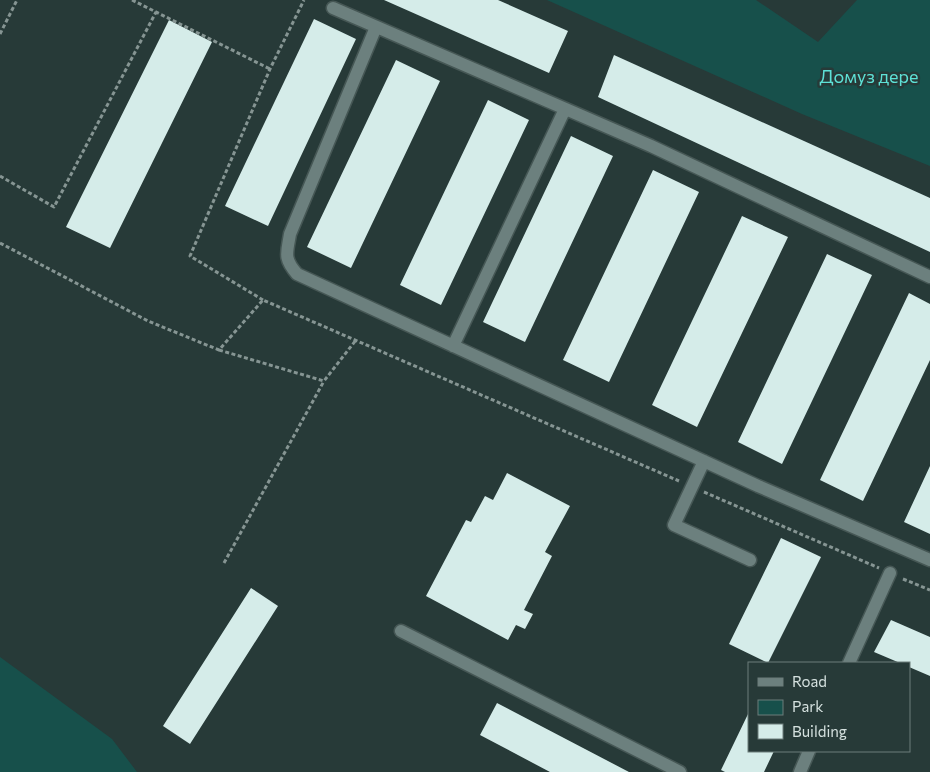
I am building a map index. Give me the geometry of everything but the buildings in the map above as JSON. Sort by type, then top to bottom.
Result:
[{"type":"street","points":[[332,8],[651,146],[930,277]]},
{"type":"street","points":[[376,27],[290,234],[287,253],[288,264],[297,274],[758,486],[930,560]]},
{"type":"street","points":[[453,346],[565,109]]},
{"type":"street","points":[[704,461],[674,525],[750,560]]},
{"type":"street","points":[[849,662],[890,573]]},
{"type":"street","points":[[400,631],[680,772]]},
{"type":"street","points":[[800,772],[809,752]]},
{"type":"path","points":[[0,34],[17,0]]},
{"type":"path","points":[[132,0],[270,69]]},
{"type":"path","points":[[304,0],[270,69],[190,256],[263,300],[930,590]]},
{"type":"path","points":[[0,176],[54,206],[156,12]]},
{"type":"path","points":[[0,243],[148,321],[219,350],[324,381]]},
{"type":"path","points":[[219,350],[263,300]]},
{"type":"path","points":[[224,563],[324,381],[356,340]]},
{"type":"green space","name":"Домуз дере","points":[[547,0],[756,0],[818,42],[857,0],[930,0],[930,166],[802,114]]},
{"type":"green space","points":[[0,657],[112,739],[137,772],[0,772]]}]
